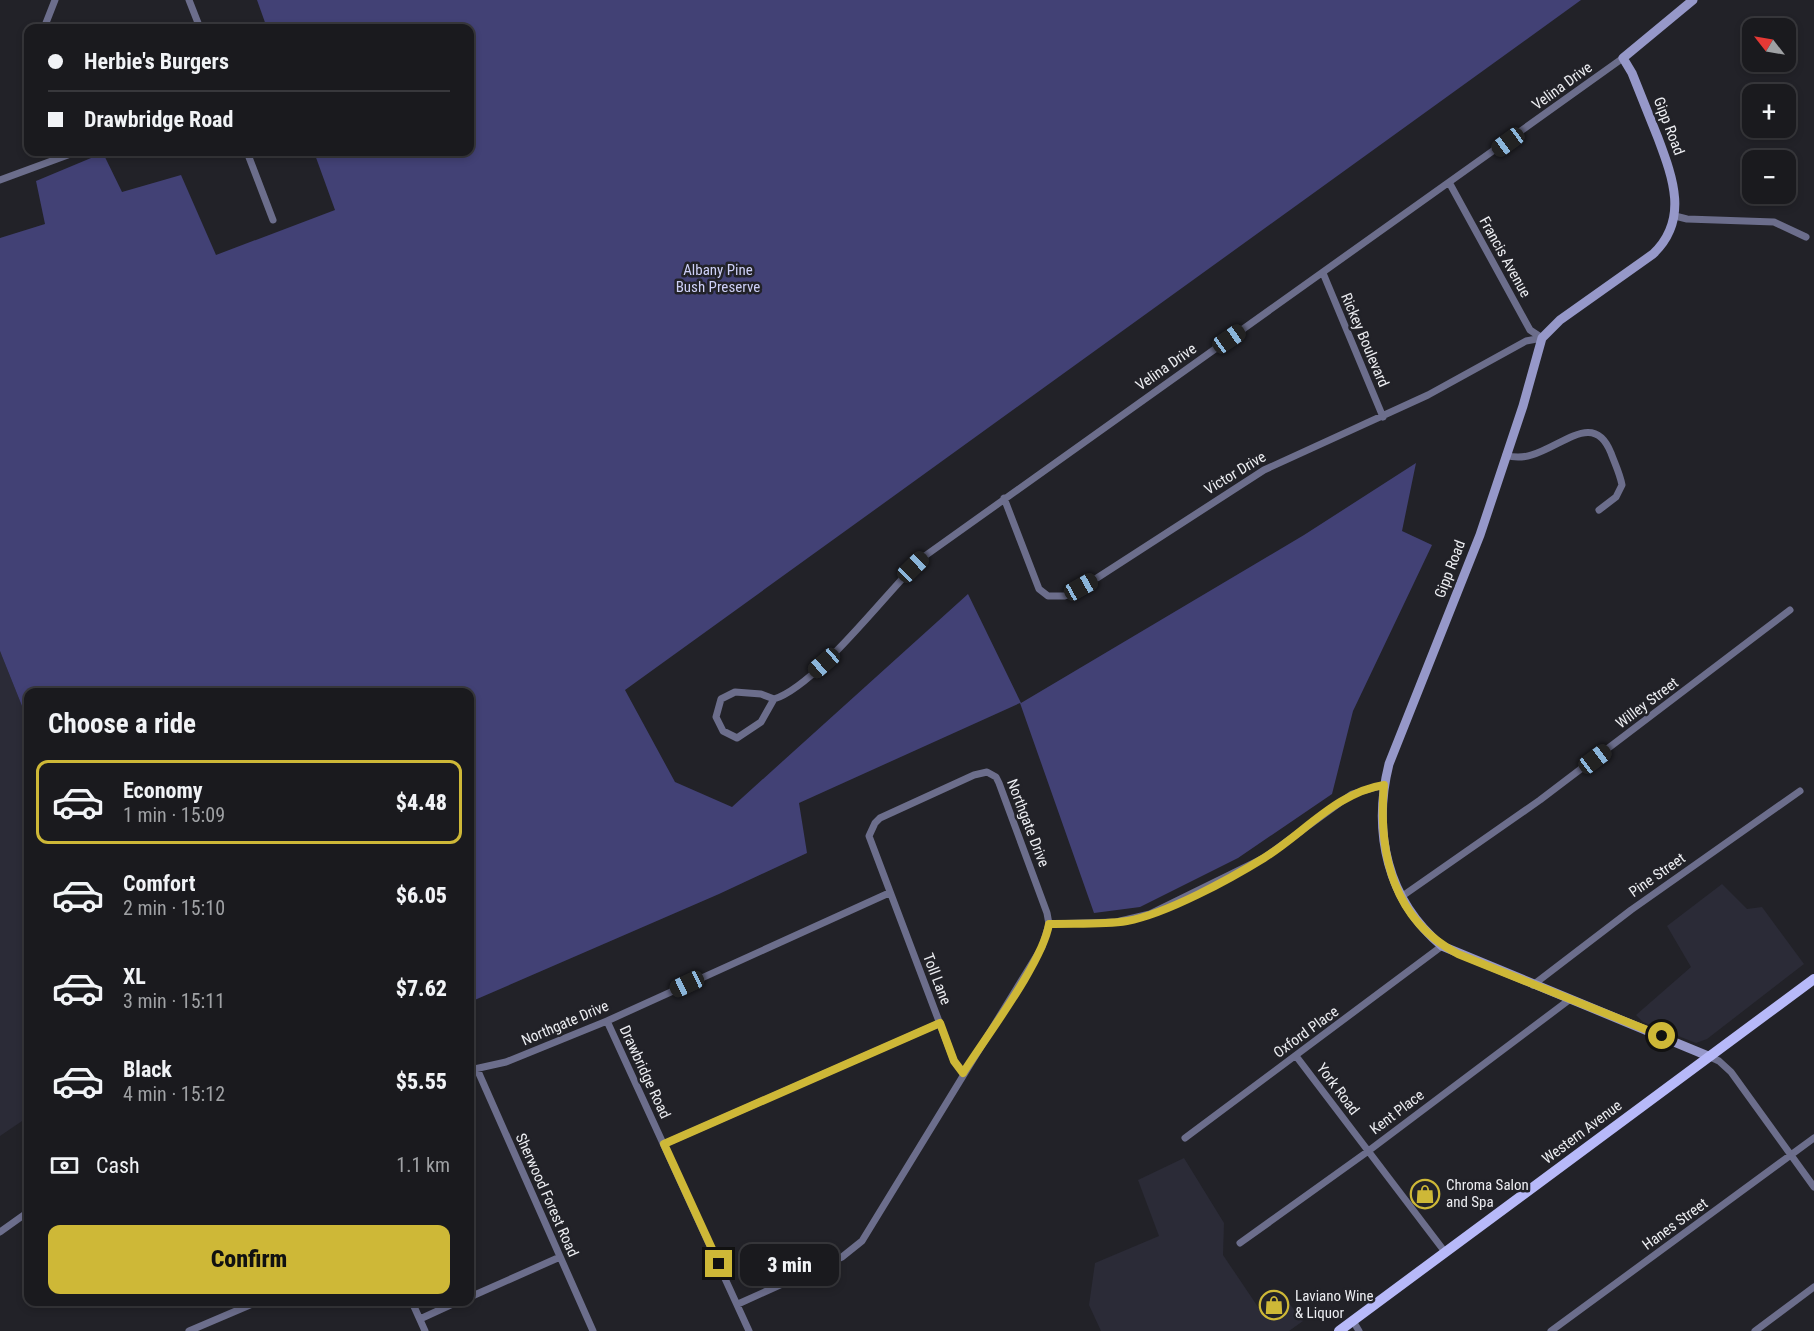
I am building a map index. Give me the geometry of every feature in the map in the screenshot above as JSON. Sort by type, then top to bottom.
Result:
[{"type":"main road","name":"Western Avenue","points":[[1339,1331],[1814,979]]},
{"type":"street","points":[[46,24],[55,0]]},
{"type":"street","points":[[189,0],[198,24]]},
{"type":"street","points":[[1623,58],[1693,0]]},
{"type":"street","name":"Velina Drive","points":[[774,699],[744,692],[728,694],[717,707],[718,725],[729,736],[737,738],[744,735],[766,715],[774,699],[795,689],[824,663],[922,558],[1450,184],[1623,58]]},
{"type":"street","name":"Gipp Road","points":[[1623,58],[1632,73],[1672,176],[1676,192],[1675,216],[1667,237],[1653,254],[1560,321],[1542,338],[1506,455],[1461,584],[1400,735],[1384,785],[1383,843],[1390,872],[1401,897],[1420,924],[1442,946],[1708,1056]]},
{"type":"street","points":[[0,180],[65,156]]},
{"type":"street","points":[[249,156],[273,220]]},
{"type":"street","name":"Francis Avenue","points":[[1450,184],[1530,330],[1542,338]]},
{"type":"street","points":[[1675,216],[1687,219],[1774,222],[1806,237]]},
{"type":"street","name":"Rickey Boulevard","points":[[1323,273],[1383,417]]},
{"type":"street","name":"Victor Drive","points":[[1004,498],[1039,589],[1048,596],[1059,597],[1096,578],[1264,470],[1383,417],[1526,341],[1542,338]]},
{"type":"street","points":[[1506,455],[1522,459],[1586,432],[1600,434],[1606,441],[1622,485],[1616,497],[1599,510]]},
{"type":"street","name":"Willey Street","points":[[1401,897],[1540,800],[1790,610]]},
{"type":"street","name":"Northgate Drive","points":[[474,1070],[507,1062],[607,1021],[889,893],[870,843],[875,823],[974,775],[987,772],[999,783],[1049,924]]},
{"type":"street","points":[[738,1305],[842,1257],[862,1241],[909,1167],[963,1073],[1034,961],[1047,934],[1049,924],[1116,922],[1150,914],[1264,858],[1352,794],[1384,785]]},
{"type":"street","name":"Pine Street","points":[[1533,985],[1631,910],[1800,791]]},
{"type":"street","name":"Toll Lane","points":[[889,893],[954,1061],[963,1073]]},
{"type":"street","name":"Oxford Place","points":[[1185,1138],[1442,946]]},
{"type":"street","name":"Kent Place","points":[[1240,1243],[1367,1152],[1569,1000]]},
{"type":"street","name":"Drawbridge Road","points":[[607,1021],[749,1331]]},
{"type":"street","points":[[664,1144],[940,1023]]},
{"type":"street","name":"York Road","points":[[1296,1056],[1445,1252]]},
{"type":"street","points":[[1708,1056],[1719,1061],[1731,1072],[1814,1187]]},
{"type":"street","name":"Sherwood Forest Road","points":[[474,1072],[593,1331]]},
{"type":"street","name":"Hanes Street","points":[[1551,1331],[1814,1138]]},
{"type":"street","points":[[0,1232],[24,1215]]},
{"type":"street","points":[[474,1295],[560,1257]]},
{"type":"street","points":[[1755,1331],[1814,1287]]},
{"type":"street","points":[[189,1331],[247,1306]]},
{"type":"street","points":[[414,1306],[425,1331]]},
{"type":"street","points":[[420,1319],[448,1306]]},
{"type":"street","points":[[1353,1321],[1359,1331]]},
{"type":"shaded area","points":[[0,651],[24,711],[24,1120],[0,1136]]},
{"type":"shaded area","points":[[1722,884],[1747,909],[1762,907],[1804,964],[1707,1039],[1696,1043],[1643,1022],[1636,1015],[1691,967],[1667,926]]},
{"type":"shaded area","points":[[1184,1158],[1224,1223],[1223,1255],[1258,1307],[1280,1292],[1303,1321],[1289,1331],[1101,1331],[1089,1305],[1095,1263],[1159,1236],[1138,1180]]},
{"type":"green space","name":"Albany Pine Bush Preserve","points":[[257,0],[1581,0],[625,690],[675,782],[732,807],[968,594],[1021,703],[1304,535],[1416,463],[1402,531],[1432,545],[1353,711],[1332,794],[1238,858],[1140,907],[1094,913],[1020,703],[799,803],[807,853],[719,894],[474,1000],[474,688],[24,688],[24,711],[0,651],[0,238],[45,224],[36,181],[96,156],[104,156],[122,192],[181,175],[216,255],[335,210],[315,156],[474,156],[474,24],[266,24]]},
{"type":"place","name":"Chroma Salon and Spa","points":[[1425,1194]]},
{"type":"place","name":"Laviano Wine & Liquor","points":[[1274,1305]]},
{"type":"route","points":[[719,1264],[664,1144],[940,1023],[954,1061],[963,1073],[1034,961],[1047,934],[1049,924],[1116,922],[1150,914],[1196,894],[1264,858],[1352,794],[1371,787],[1384,785],[1383,843],[1390,872],[1401,897],[1430,936],[1442,946],[1458,954],[1662,1036]]}]
